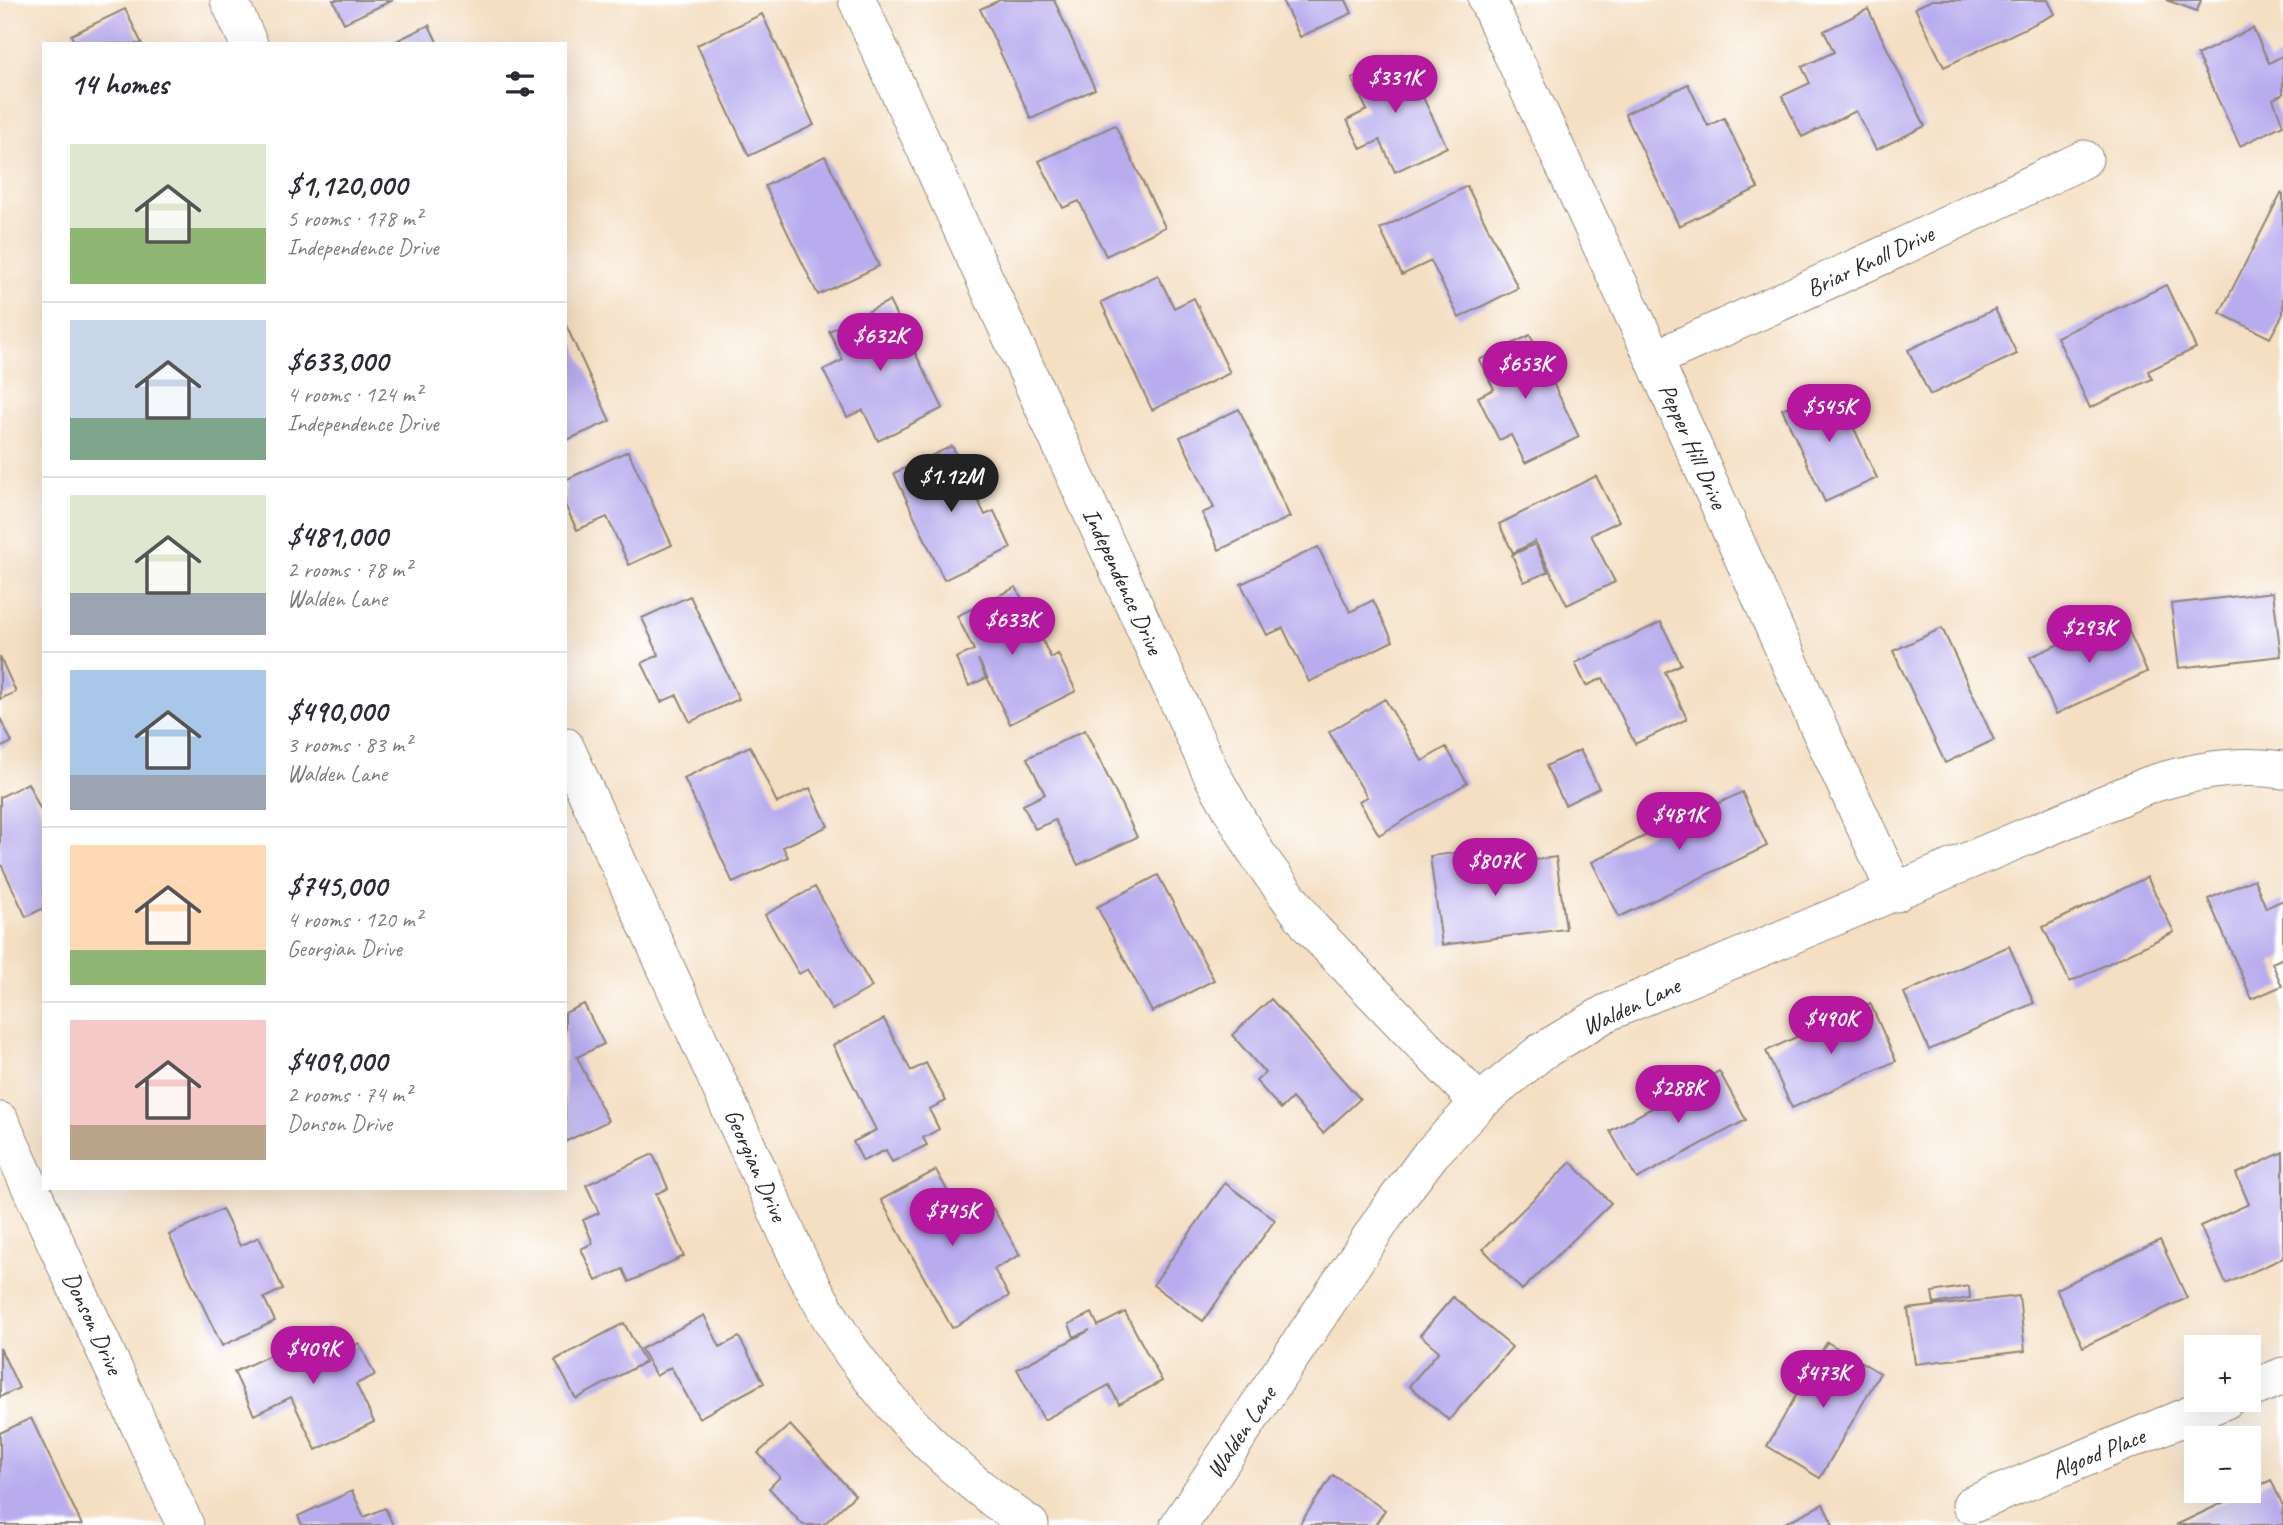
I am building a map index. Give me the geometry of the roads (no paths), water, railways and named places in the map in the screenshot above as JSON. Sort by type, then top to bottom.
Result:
[{"type":"street","points":[[229,0],[248,42]]},
{"type":"street","name":"Independence Drive","points":[[857,0],[1200,749],[1257,854],[1311,928],[1479,1103]]},
{"type":"street","name":"Pepper Hill Drive","points":[[1487,0],[1654,359],[1896,893]]},
{"type":"street","name":"Briar Knoll Drive","points":[[1654,359],[1895,250],[2084,159]]},
{"type":"street","name":"Georgian Drive","points":[[567,750],[817,1295],[850,1349],[897,1410],[950,1464],[1030,1525]]},
{"type":"street","name":"Walden Lane","points":[[1179,1525],[1386,1214],[1430,1155],[1479,1103],[1541,1052],[1606,1013],[2149,785],[2180,775],[2233,767],[2283,770]]},
{"type":"street","name":"Donson Drive","points":[[0,1121],[185,1525]]},
{"type":"street","points":[[2261,1385],[2283,1376]]},
{"type":"street","name":"Algood Place","points":[[1970,1505],[2197,1412]]}]
